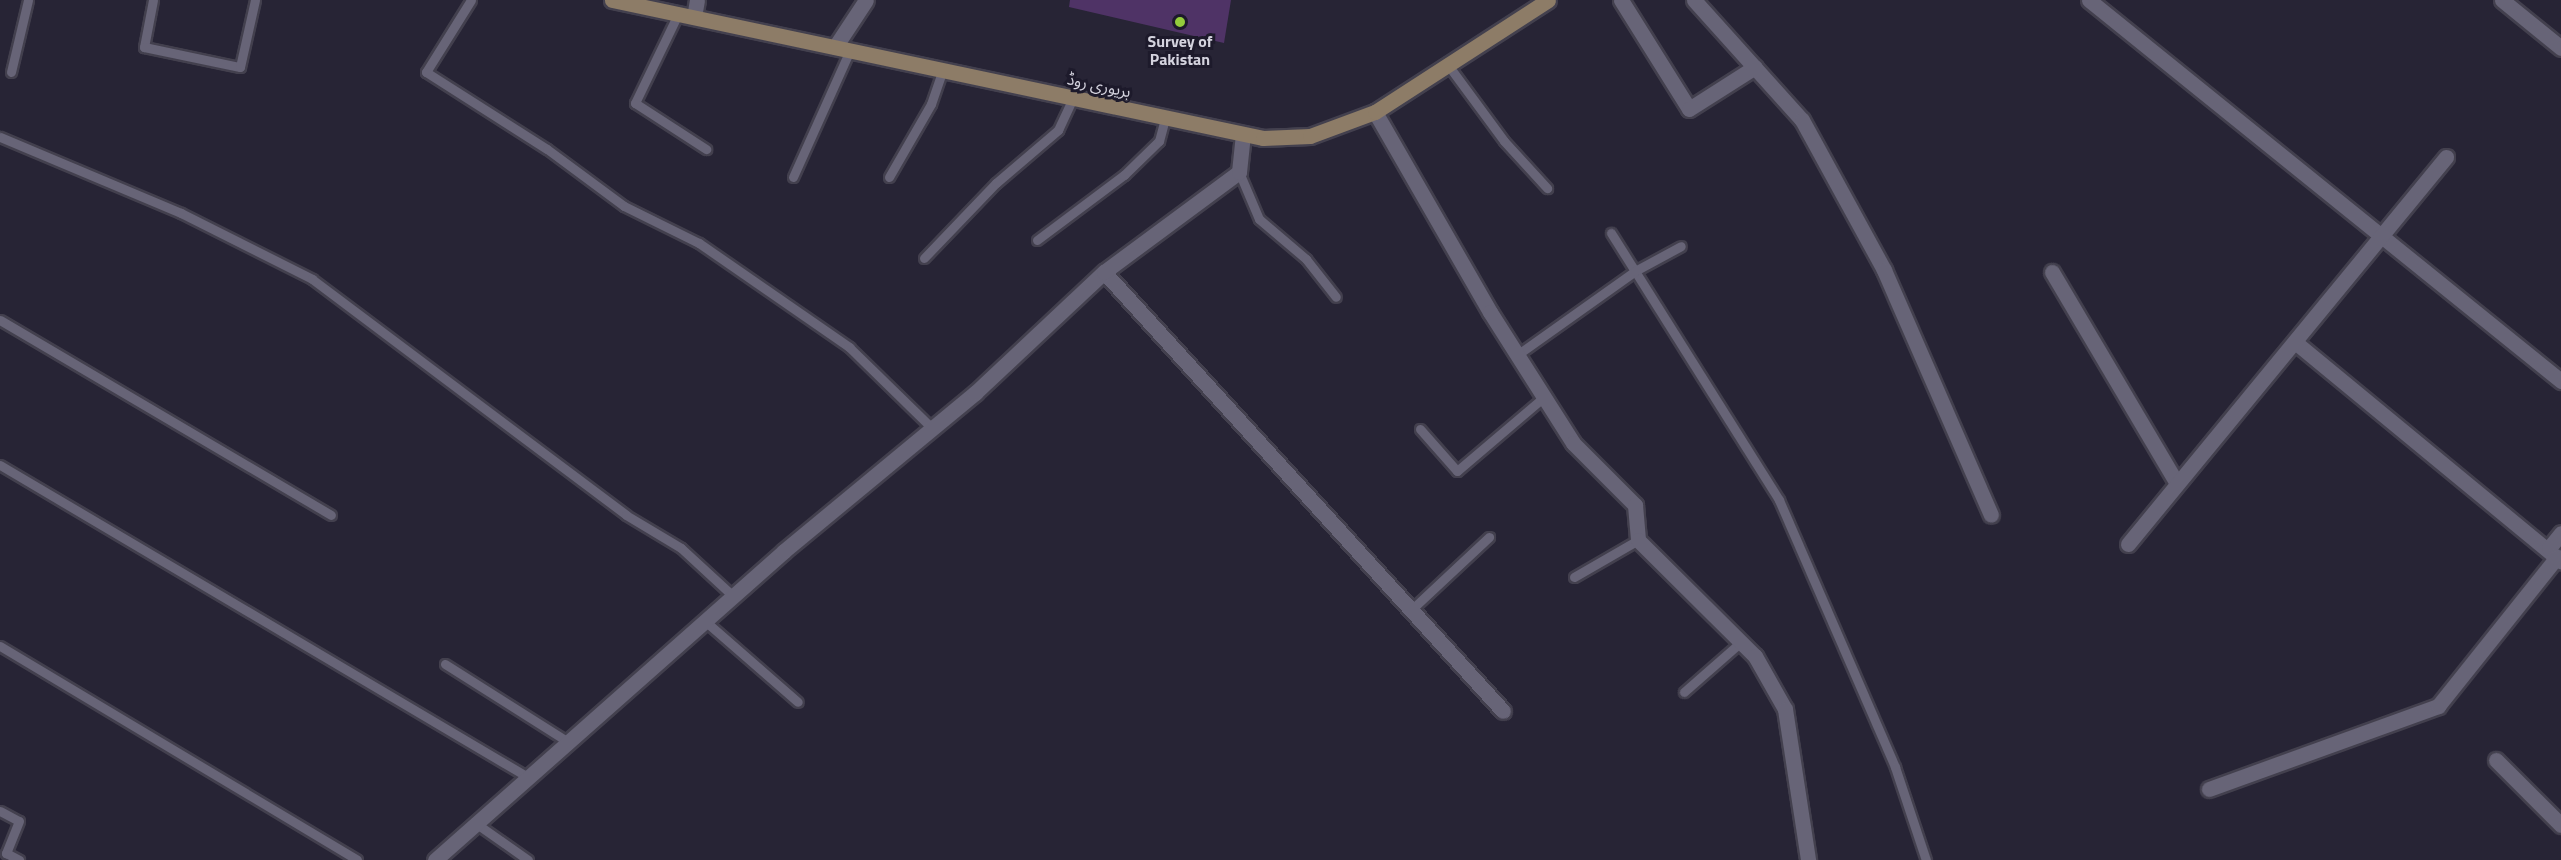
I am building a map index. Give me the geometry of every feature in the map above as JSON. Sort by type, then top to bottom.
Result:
[{"type":"main road","name":"بریوری روڈ","points":[[612,0],[1263,138],[1310,136],[1375,112],[1548,0]]},
{"type":"street","points":[[693,17],[697,0]]},
{"type":"street","points":[[835,47],[866,0]]},
{"type":"street","points":[[1621,0],[1689,109],[1755,67]]},
{"type":"street","points":[[1694,0],[1802,120],[1884,270],[1991,514]]},
{"type":"street","points":[[2089,0],[2561,381]]},
{"type":"street","points":[[2502,0],[2561,48]]},
{"type":"street","points":[[1375,112],[1517,355],[1573,443],[1635,505],[1638,540],[1755,656],[1785,709],[1808,860]]},
{"type":"street","points":[[435,860],[474,822],[733,596],[932,428],[1104,272],[1239,172],[1243,134]]},
{"type":"street","points":[[2128,544],[2446,158]]},
{"type":"street","points":[[1104,272],[1503,711]]},
{"type":"street","points":[[2052,272],[2177,483]]},
{"type":"street","points":[[2295,342],[2556,555]]},
{"type":"street","points":[[2209,789],[2439,706],[2556,555],[2561,533]]},
{"type":"street","points":[[2496,760],[2561,825]]},
{"type":"lane","points":[[11,72],[28,0]]},
{"type":"lane","points":[[153,0],[144,47],[240,67],[255,0]]},
{"type":"lane","points":[[471,0],[426,72],[547,149],[624,206],[699,243],[849,347],[932,428]]},
{"type":"lane","points":[[678,14],[635,103],[706,149]]},
{"type":"lane","points":[[793,177],[850,50]]},
{"type":"lane","points":[[1448,64],[1504,141],[1546,188]]},
{"type":"lane","points":[[889,177],[931,104],[943,70]]},
{"type":"lane","points":[[924,258],[996,183],[1058,130],[1073,98]]},
{"type":"lane","points":[[1037,240],[1124,175],[1159,141],[1165,118]]},
{"type":"lane","points":[[0,137],[181,213],[312,279],[626,514],[681,548],[733,596]]},
{"type":"lane","points":[[1239,172],[1259,219],[1306,259],[1336,297]]},
{"type":"lane","points":[[1611,233],[1779,500],[1895,767],[1926,860]]},
{"type":"lane","points":[[1517,355],[1635,271],[1681,246]]},
{"type":"lane","points":[[0,320],[331,515]]},
{"type":"lane","points":[[1420,429],[1457,471],[1544,397]]},
{"type":"lane","points":[[0,465],[526,776]]},
{"type":"lane","points":[[1411,610],[1489,537]]},
{"type":"lane","points":[[1574,577],[1638,540]]},
{"type":"lane","points":[[705,621],[798,702]]},
{"type":"lane","points":[[1684,692],[1741,642]]},
{"type":"lane","points":[[0,646],[357,860]]},
{"type":"lane","points":[[446,664],[567,741]]},
{"type":"lane","points":[[0,811],[19,821],[6,853],[19,860]]},
{"type":"lane","points":[[474,822],[528,860]]},
{"type":"building","name":"Survey of Pakistan","points":[[1070,0],[1231,0],[1224,43],[1069,7]]},
{"type":"place","name":"Survey of Pakistan","points":[[1180,22]]}]
